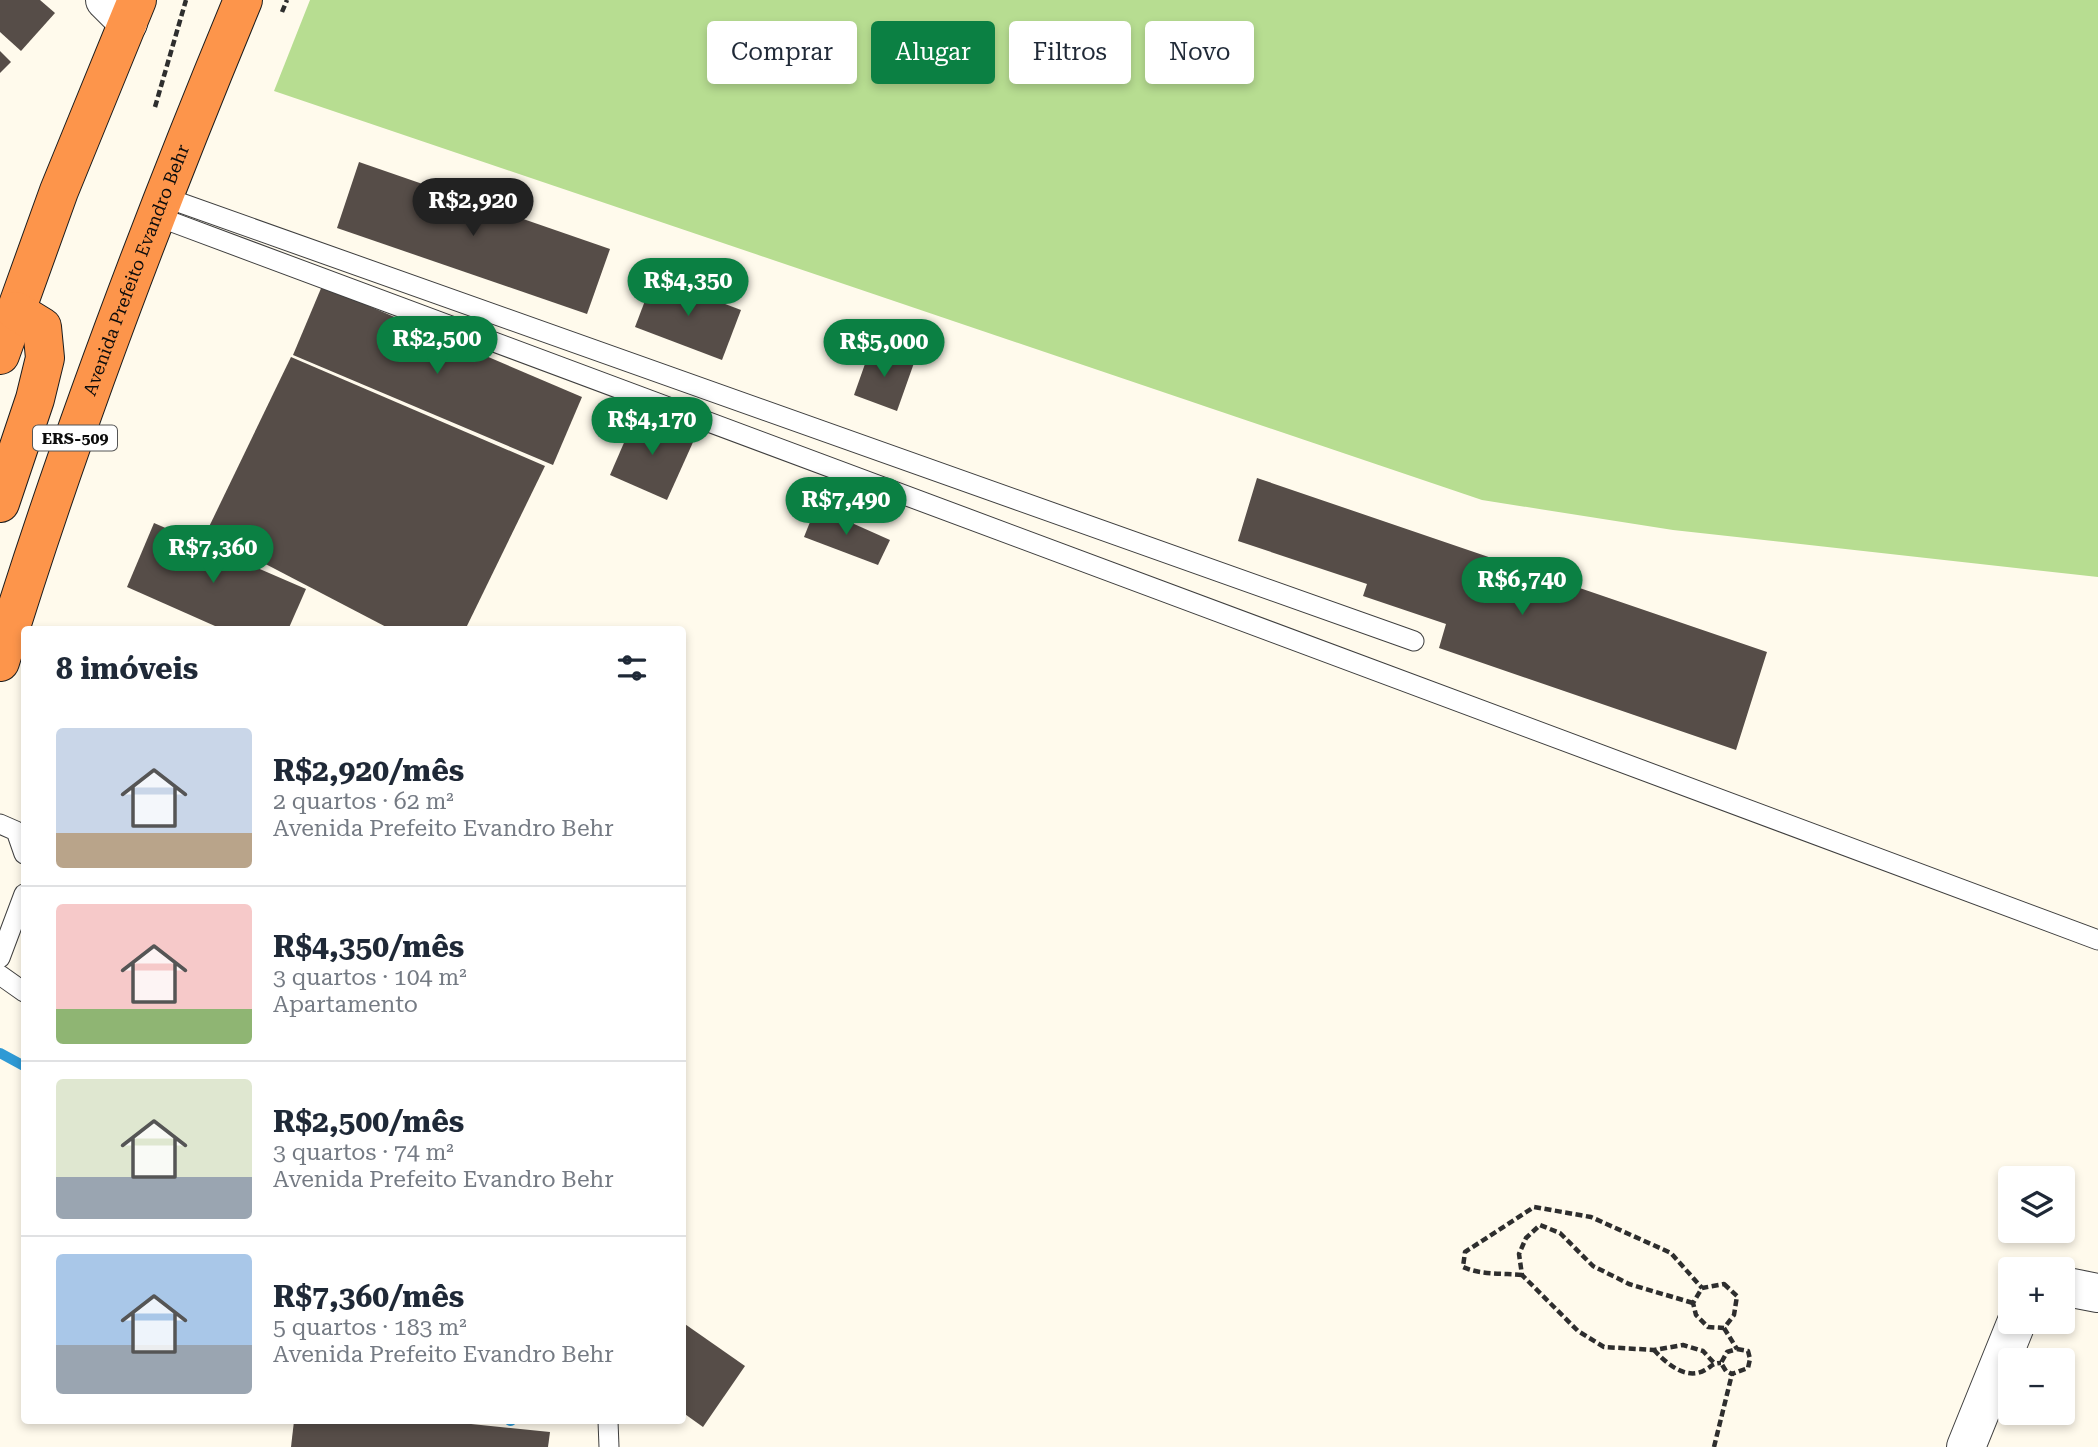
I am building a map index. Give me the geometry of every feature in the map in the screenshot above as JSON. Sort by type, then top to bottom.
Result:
[{"type":"highway","name":"Avenida Prefeito Evandro Behr","points":[[0,662],[24,582],[119,313],[243,0]]},
{"type":"highway","points":[[0,355],[123,8]]},
{"type":"highway","points":[[0,503],[35,398],[45,358],[41,327],[16,311]]},
{"type":"street","points":[[2075,1289],[2098,1293]]},
{"type":"street","points":[[1966,1447],[2012,1334]]},
{"type":"lane","points":[[160,206],[1414,641]]},
{"type":"lane","points":[[160,206],[2098,940]]},
{"type":"lane","points":[[0,824],[16,831],[21,845]]},
{"type":"lane","points":[[0,958],[21,902]]},
{"type":"lane","points":[[0,975],[21,990]]},
{"type":"lane","points":[[608,1424],[609,1447]]},
{"type":"path","points":[[1522,1275],[1476,1273],[1463,1267],[1465,1252],[1534,1207],[1591,1217],[1671,1253],[1702,1288]]},
{"type":"path","points":[[1693,1303],[1629,1284],[1593,1266],[1560,1233],[1540,1225],[1526,1238],[1519,1254],[1522,1275],[1578,1331],[1604,1347],[1654,1350],[1683,1345],[1703,1351],[1714,1363]]},
{"type":"path","points":[[1724,1284],[1737,1296],[1734,1315],[1724,1328],[1708,1327],[1696,1315],[1693,1303],[1702,1288],[1724,1284]]},
{"type":"path","points":[[1724,1328],[1737,1349]]},
{"type":"path","points":[[1737,1349],[1748,1352],[1750,1359],[1748,1368],[1732,1374],[1726,1371],[1721,1363],[1727,1352],[1737,1349]]},
{"type":"path","points":[[1654,1350],[1667,1364],[1683,1372],[1703,1372],[1714,1363],[1721,1363]]},
{"type":"path","points":[[1714,1447],[1732,1374]]},
{"type":"green space","points":[[310,0],[2098,0],[2098,577],[1673,530],[1482,500],[274,91]]},
{"type":"building","points":[[0,0],[40,0],[55,13],[21,51],[0,32]]},
{"type":"building","points":[[0,51],[11,62],[0,73]]},
{"type":"building","points":[[359,162],[610,249],[587,314],[337,228]]},
{"type":"building","points":[[654,277],[741,310],[722,360],[635,327]]},
{"type":"building","points":[[322,286],[582,397],[553,465],[293,355]]},
{"type":"building","points":[[871,347],[914,363],[897,411],[854,395]]},
{"type":"building","points":[[291,357],[545,466],[467,626],[384,626],[206,533]]},
{"type":"building","points":[[636,415],[694,440],[667,500],[610,475]]},
{"type":"building","points":[[1257,478],[1767,652],[1736,750],[1439,648],[1446,624],[1363,596],[1367,584],[1238,541]]},
{"type":"building","points":[[816,507],[890,540],[878,565],[804,537]]},
{"type":"building","points":[[154,523],[306,589],[290,626],[215,626],[127,587]]},
{"type":"building","points":[[686,1325],[745,1366],[703,1427],[686,1415]]},
{"type":"building","points":[[294,1424],[471,1424],[550,1432],[548,1447],[291,1447]]},
{"type":"waterway","points":[[0,1053],[21,1064]]}]
